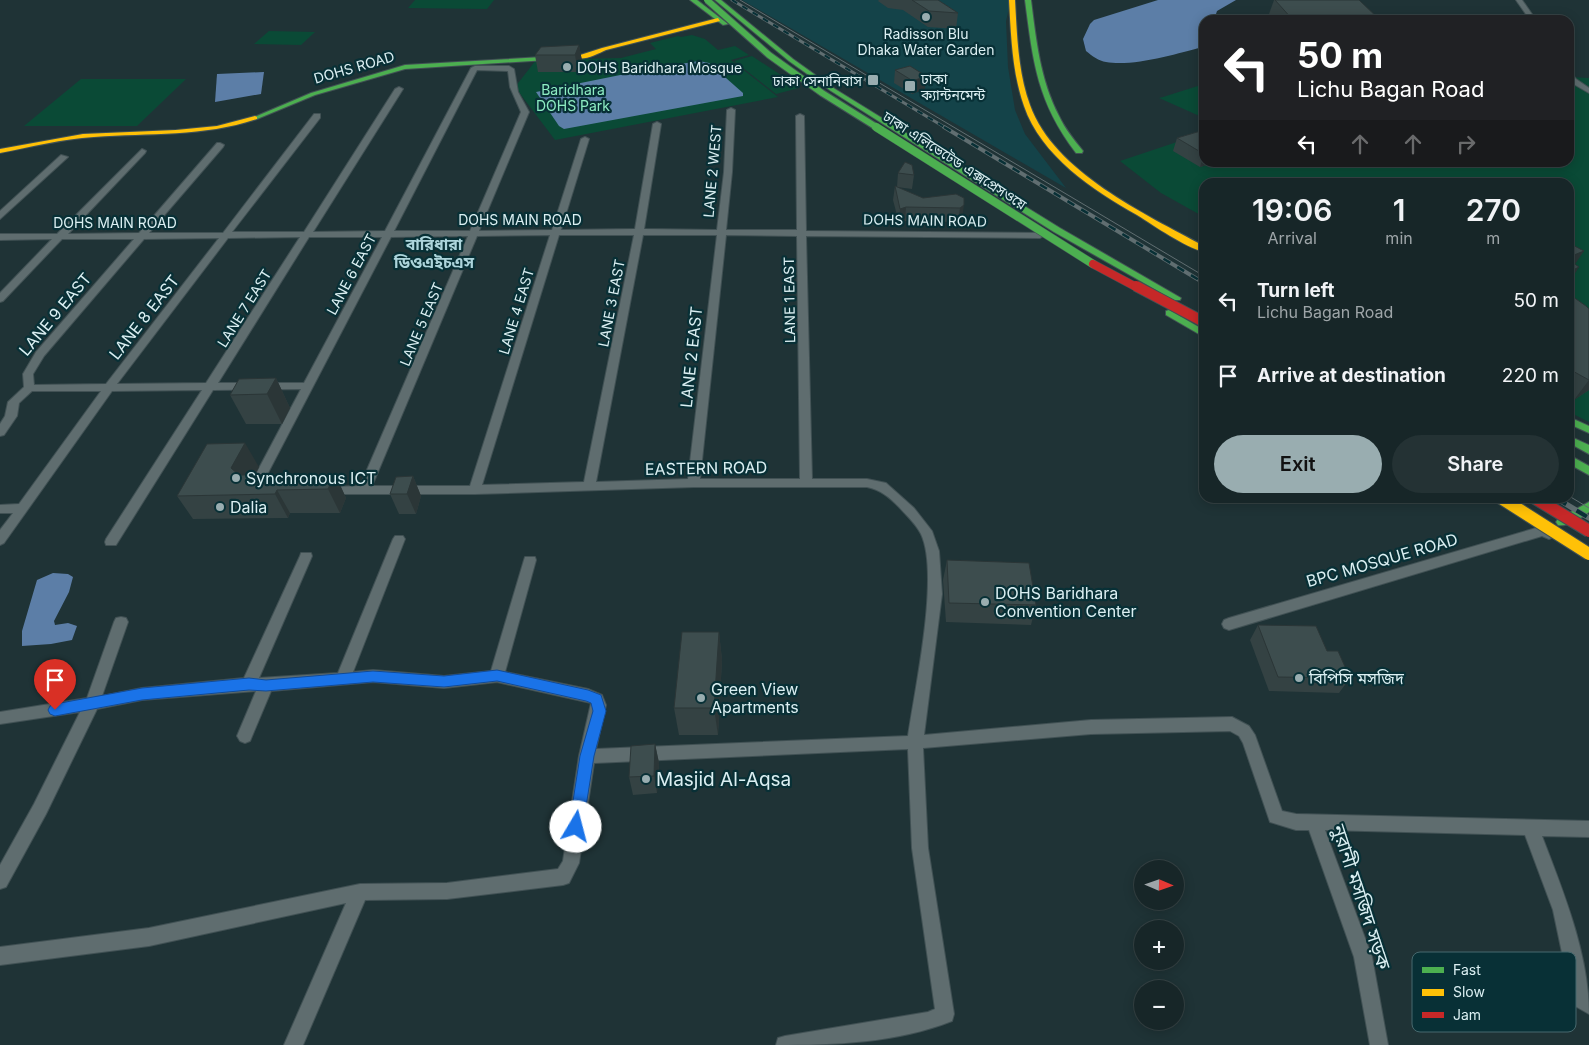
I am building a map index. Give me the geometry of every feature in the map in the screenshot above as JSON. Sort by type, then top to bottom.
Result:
[{"type":"main road","points":[[693,0],[718,20],[1040,235],[1199,324]]},
{"type":"main road","name":"ঢাকা এলিভেটেড এক্সপ্রেসওয়ে","points":[[707,0],[769,55],[822,93],[1105,272],[1199,319]]},
{"type":"main road","name":"ঢাকা এলিভেটেড এক্সপ্রেসওয়ে","points":[[718,0],[792,60],[833,90],[1057,230],[1199,310]]},
{"type":"main road","points":[[1012,0],[1023,86],[1030,113],[1052,147],[1116,197],[1199,247]]},
{"type":"main road","points":[[1028,0],[1044,96],[1049,111],[1064,136],[1089,161]]},
{"type":"main road","name":"DOHS ROAD","points":[[0,151],[55,140],[94,136],[180,132],[240,124],[313,94],[398,69],[586,56],[604,49],[718,20]]},
{"type":"main road","points":[[1015,34],[1033,35]]},
{"type":"main road","points":[[1105,272],[1118,283],[1199,331]]},
{"type":"main road","points":[[1574,422],[1589,430]]},
{"type":"main road","points":[[1574,442],[1589,450]]},
{"type":"main road","points":[[1574,462],[1589,471]]},
{"type":"main road","points":[[1496,503],[1544,531],[1581,513],[1589,506]]},
{"type":"main road","points":[[1509,503],[1589,554]]},
{"type":"main road","points":[[1543,503],[1589,531]]},
{"type":"main road","points":[[1576,505],[1589,513]]},
{"type":"street","points":[[1519,0],[1530,15]]},
{"type":"street","name":"LANE 5 EAST","points":[[364,490],[525,112],[511,83],[512,70],[475,68]]},
{"type":"street","name":"LANE 6 EAST","points":[[267,492],[253,493],[307,386],[475,68]]},
{"type":"street","points":[[1574,81],[1589,91]]},
{"type":"street","name":"LANE 7 EAST","points":[[111,542],[399,89]]},
{"type":"street","name":"LANE 2 WEST","points":[[720,234],[728,172],[731,110]]},
{"type":"street","name":"LANE 8 EAST","points":[[0,540],[109,387],[317,116]]},
{"type":"street","name":"LANE 1 EAST","points":[[800,116],[806,483]]},
{"type":"street","name":"LANE 3 EAST","points":[[589,486],[639,232],[657,124]]},
{"type":"street","name":"LANE 4 EAST","points":[[475,490],[585,139]]},
{"type":"street","name":"LANE 9 EAST","points":[[29,388],[28,374],[40,354],[220,145]]},
{"type":"street","points":[[0,298],[142,151]]},
{"type":"street","points":[[0,216],[64,157]]},
{"type":"street","name":"DOHS MAIN ROAD","points":[[0,237],[639,232],[1040,235]]},
{"type":"street","name":"LANE 2 EAST","points":[[694,483],[720,234]]},
{"type":"street","points":[[0,432],[11,416],[14,402],[29,388],[307,386]]},
{"type":"street","name":"EASTERN ROAD","points":[[315,492],[475,490],[694,483],[867,483],[882,486],[892,493],[926,531],[933,551],[935,594],[916,742],[920,848],[945,1014],[928,1021],[792,1044]]},
{"type":"street","points":[[0,509],[21,508]]},
{"type":"street","points":[[1544,531],[1589,559]]},
{"type":"street","name":"BPC MOSQUE ROAD","points":[[1229,624],[1544,531]]},
{"type":"street","points":[[343,679],[399,539]]},
{"type":"street","points":[[249,684],[306,556]]},
{"type":"street","points":[[497,676],[530,560]]},
{"type":"street","points":[[934,568],[951,568]]},
{"type":"street","points":[[0,881],[40,809],[92,704],[121,622]]},
{"type":"street","points":[[0,718],[92,704],[142,694],[249,684],[266,685],[373,676],[444,682],[497,676],[597,699],[599,711],[587,756],[571,863],[563,877],[447,891],[360,892],[149,937],[0,956]]},
{"type":"street","points":[[245,736],[266,685]]},
{"type":"street","points":[[587,756],[916,742],[1091,726],[1232,724],[1244,731],[1250,740],[1276,817],[1296,822],[1589,829]]},
{"type":"street","name":"নুরানী মসজিদ সড়ক","points":[[1314,821],[1363,957],[1379,1045]]},
{"type":"street","points":[[1532,829],[1562,910],[1571,952]]},
{"type":"street","points":[[293,1045],[360,892]]},
{"type":"street","points":[[1576,976],[1581,1000],[1589,1005]]},
{"type":"shaded area","points":[[742,0],[1011,0],[1006,21],[1008,67],[1015,110],[1025,134],[1066,188]]},
{"type":"shaded area","points":[[1158,0],[1236,0],[1217,11],[1216,15],[1199,15],[1199,48],[1154,59],[1128,63],[1103,61],[1086,51],[1083,39],[1094,20]]},
{"type":"shaded area","points":[[699,61],[709,63],[743,93],[743,96],[564,129],[559,126],[536,92],[650,69]]},
{"type":"shaded area","points":[[264,72],[261,94],[215,102],[217,74]]},
{"type":"shaded area","points":[[53,573],[68,574],[73,577],[69,592],[54,621],[55,625],[68,623],[77,626],[72,640],[22,646],[22,631],[37,580]]},
{"type":"green space","points":[[415,0],[494,0],[487,9],[408,8]]},
{"type":"green space","points":[[269,31],[315,32],[301,45],[254,44]]},
{"type":"green space","name":"Baridhara DOHS Park","points":[[692,35],[705,39],[718,50],[735,46],[749,55],[731,60],[778,97],[555,140],[515,87],[536,60],[621,58],[656,49],[650,43],[678,36]]},
{"type":"green space","points":[[752,56],[784,77],[770,82],[784,78],[799,88],[776,94],[734,61]]},
{"type":"green space","points":[[1574,77],[1589,78],[1589,422],[1574,414],[1574,178],[1199,178],[1199,214],[1161,193],[1120,161],[1199,135],[1199,167],[1574,167]]},
{"type":"green space","points":[[81,79],[186,79],[137,126],[24,126]]},
{"type":"green space","points":[[1199,86],[1199,116],[1159,98]]},
{"type":"building","points":[[912,0],[938,0],[958,13],[929,11]]},
{"type":"building","points":[[1275,0],[1359,0],[1375,15],[1288,15]]},
{"type":"building","points":[[579,45],[575,55],[535,55],[541,47]]},
{"type":"building","points":[[910,66],[926,76],[913,81],[895,70]]},
{"type":"building","points":[[1199,131],[1199,151],[1177,138]]},
{"type":"building","points":[[905,162],[912,165],[914,175],[898,173]]},
{"type":"building","points":[[895,186],[923,198],[956,194],[964,198],[964,205],[960,208],[906,207],[900,209]]},
{"type":"building","points":[[1574,246],[1584,251],[1574,255]]},
{"type":"building","points":[[1574,298],[1589,309],[1589,380],[1574,372]]},
{"type":"building","points":[[276,378],[267,394],[230,395],[239,379]]},
{"type":"building","points":[[245,443],[231,468],[239,475],[335,474],[328,489],[277,490],[275,494],[177,496],[207,444]]},
{"type":"building","points":[[413,476],[407,494],[390,494],[396,477]]},
{"type":"building","points":[[947,560],[1029,563],[1036,605],[949,603]]},
{"type":"building","points":[[1258,625],[1316,626],[1327,651],[1338,651],[1350,678],[1278,677]]},
{"type":"building","points":[[682,632],[719,632],[714,708],[674,708]]},
{"type":"building","points":[[655,744],[654,776],[629,777],[631,746]]},
{"type":"tram line","points":[[740,0],[1199,273]]},
{"type":"tram line","points":[[1574,499],[1589,508]]},
{"type":"railway","points":[[732,0],[946,128]]},
{"type":"railway","points":[[944,127],[1199,280]]},
{"type":"railway","points":[[1564,503],[1589,518]]},
{"type":"traffic: fast","points":[[693,0],[725,24]]},
{"type":"traffic: fast","points":[[707,0],[769,55],[822,93],[1093,264]]},
{"type":"traffic: fast","points":[[718,0],[791,60],[833,90],[1057,230],[1177,298]]},
{"type":"traffic: fast","points":[[1028,0],[1037,61],[1047,98],[1055,116],[1079,151]]},
{"type":"traffic: fast","points":[[255,118],[313,94],[405,67],[577,57]]},
{"type":"traffic: fast","points":[[1169,313],[1199,331]]},
{"type":"traffic: fast","points":[[1574,422],[1589,430]]},
{"type":"traffic: fast","points":[[1574,442],[1589,450]]},
{"type":"traffic: fast","points":[[1574,462],[1589,471]]},
{"type":"traffic: fast","points":[[1562,522],[1581,513],[1589,506]]},
{"type":"traffic: slow","points":[[1012,0],[1019,77],[1033,120],[1047,141],[1065,160],[1109,195],[1199,247]]},
{"type":"traffic: slow","points":[[577,57],[718,20]]},
{"type":"traffic: slow","points":[[0,151],[83,136],[217,129],[255,118]]},
{"type":"traffic: slow","points":[[1509,503],[1589,554]]},
{"type":"traffic: jam","points":[[1093,264],[1199,319]]},
{"type":"traffic: jam","points":[[1543,503],[1589,531]]},
{"type":"place","name":"Radisson Blu Dhaka Water Garden","points":[[926,17]]},
{"type":"place","name":"DOHS Baridhara Mosque","points":[[567,67]]},
{"type":"place","name":"ঢাকা সেনানিবাস","points":[[873,80]]},
{"type":"place","name":"ঢাকা ক্যান্টনমেন্ট","points":[[910,86]]},
{"type":"place","name":"Synchronous ICT","points":[[236,478]]},
{"type":"place","name":"Dalia","points":[[220,507]]},
{"type":"place","name":"DOHS Baridhara Convention Center","points":[[985,602]]},
{"type":"place","name":"বিপিসি মসজিদ","points":[[1299,678]]},
{"type":"place","name":"Green View Apartments","points":[[701,698]]},
{"type":"place","name":"Masjid Al-Aqsa","points":[[646,779]]},
{"type":"district","name":"বারিধারা ডিওএইচএস","points":[[434,253]]},
{"type":"route","points":[[55,710],[142,694],[249,684],[266,685],[373,676],[444,682],[497,676],[588,695],[597,699],[599,711],[587,756],[576,827]]}]
